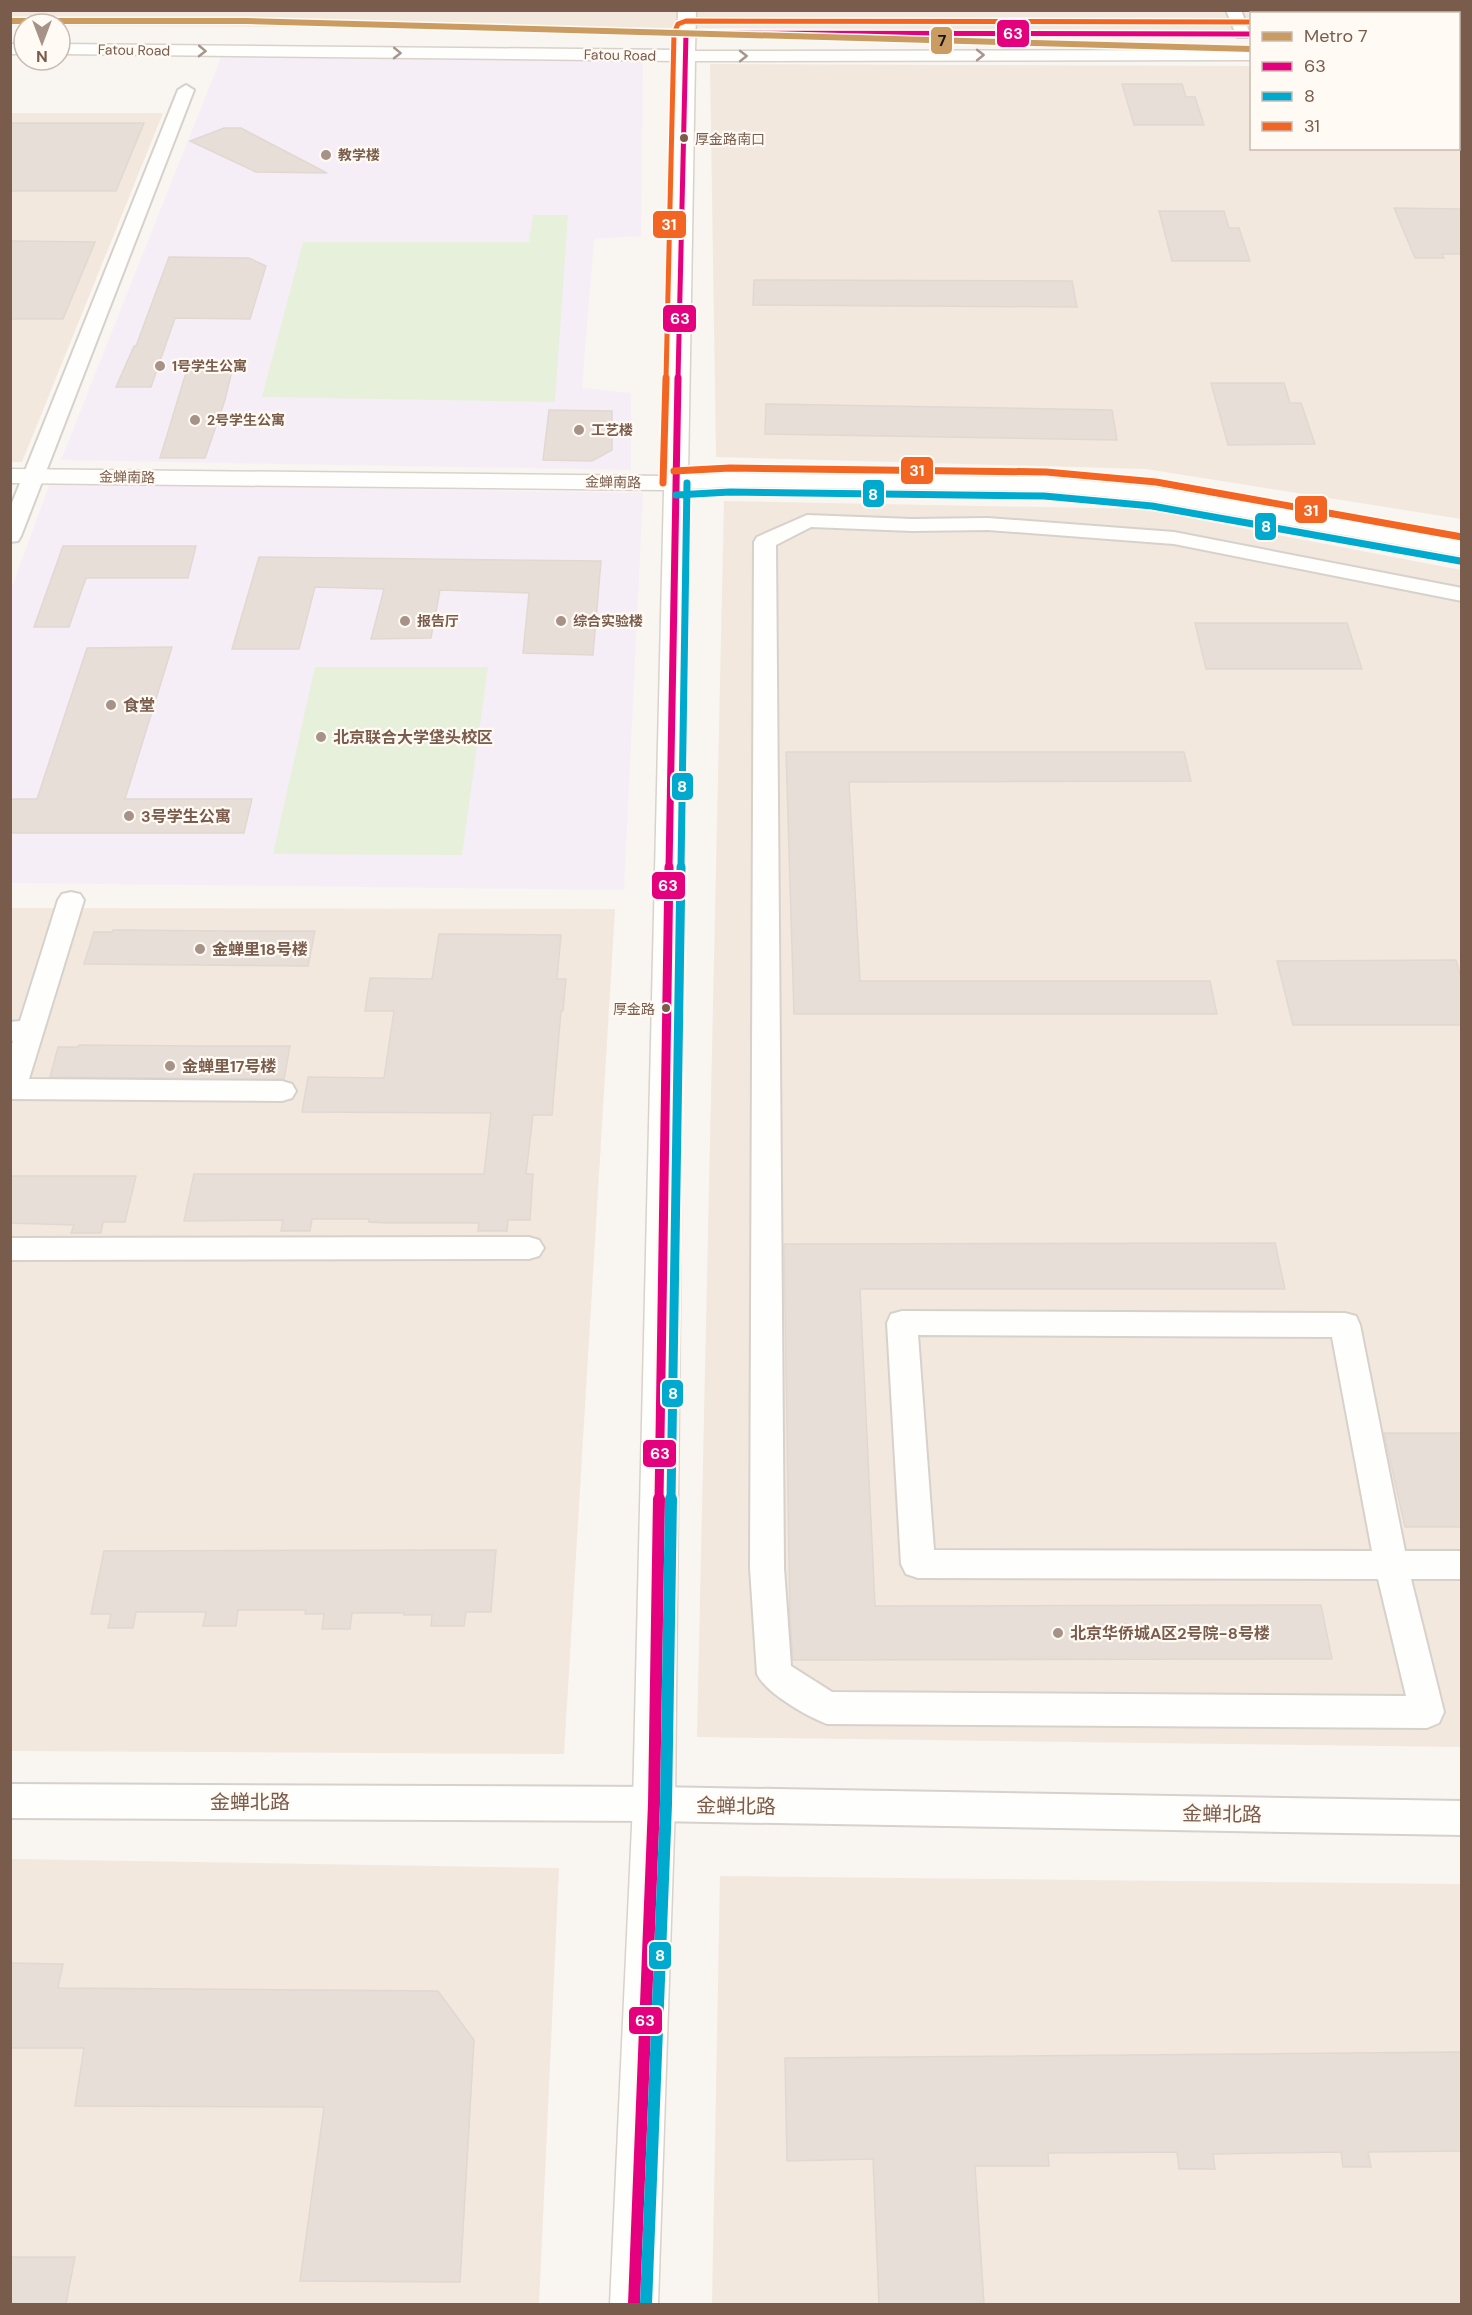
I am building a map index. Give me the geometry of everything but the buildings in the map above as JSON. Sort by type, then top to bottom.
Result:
[{"type":"street","points":[[634,2304],[654,1804],[675,483],[684,56],[687,10]]},
{"type":"street","points":[[1233,10],[1247,34]]},
{"type":"street","name":"Fatou Road","points":[[72,31],[1247,34]]},
{"type":"street","name":"Fatou Road","points":[[72,49],[684,56],[1250,55]]},
{"type":"street","points":[[10,536],[186,90]]},
{"type":"street","name":"金蝉南路","points":[[10,476],[675,483],[730,480],[1056,485],[1154,494],[1461,549]]},
{"type":"street","points":[[1461,595],[1174,538],[988,524],[912,525],[807,521],[765,542],[767,1556],[774,1674],[827,1708],[1427,1712],[1391,1565],[1345,1325],[902,1323],[918,1564],[1391,1565],[1461,1565]]},
{"type":"street","points":[[71,900],[20,1031],[12,1089],[282,1091]]},
{"type":"street","points":[[10,1249],[529,1248]]},
{"type":"street","name":"金蝉北路","points":[[10,1801],[654,1804],[1461,1818]]},
{"type":"shaded area","points":[[11,10],[1462,11],[1461,31],[1460,12],[1250,12],[1250,30],[72,26],[72,12],[12,12],[12,26]]},
{"type":"shaded area","points":[[222,55],[643,62],[641,236],[594,239],[582,388],[631,393],[631,470],[61,460]]},
{"type":"shaded area","points":[[710,64],[1250,66],[1250,150],[1460,150],[1461,67],[1461,519],[1146,469],[716,457]]},
{"type":"shaded area","points":[[10,113],[163,113],[22,462],[10,462]]},
{"type":"shaded area","name":"北京联合大学垡头校区","points":[[50,483],[643,493],[624,890],[11,883],[10,592]]},
{"type":"shaded area","points":[[724,501],[1142,509],[1461,570],[1461,1747],[697,1737]]},
{"type":"shaded area","points":[[11,908],[615,909],[564,1754],[11,1751]]},
{"type":"shaded area","points":[[11,1859],[559,1868],[539,2304],[11,2304]]},
{"type":"shaded area","points":[[720,1876],[1461,1884],[1461,2304],[712,2304]]},
{"type":"green space","points":[[533,215],[568,215],[555,402],[262,397],[303,242],[529,242]]},
{"type":"green space","points":[[315,667],[488,667],[462,855],[273,854]]},
{"type":"metro line","name":"7","points":[[10,21],[247,21],[1250,49]]},
{"type":"transit line","name":"31","points":[[663,483],[674,33],[678,24],[686,21],[1250,22]]},
{"type":"transit line","name":"63","points":[[634,2304],[654,1804],[672,657],[686,33],[1250,34]]},
{"type":"transit line","name":"31","points":[[674,471],[730,468],[1046,472],[1156,482],[1462,537]]},
{"type":"transit line","name":"8","points":[[646,2304],[666,1804],[687,483]]},
{"type":"transit line","name":"8","points":[[676,495],[730,492],[1044,496],[1152,506],[1460,561]]},
{"type":"place","name":"厚金路南口","points":[[684,138]]},
{"type":"place","name":"教学楼","points":[[326,155]]},
{"type":"place","name":"1号学生公寓","points":[[160,366]]},
{"type":"place","name":"2号学生公寓","points":[[195,420]]},
{"type":"place","name":"工艺楼","points":[[579,430]]},
{"type":"place","name":"报告厅","points":[[405,621]]},
{"type":"place","name":"综合实验楼","points":[[561,621]]},
{"type":"place","name":"食堂","points":[[111,705]]},
{"type":"place","name":"北京联合大学垡头校区","points":[[321,737]]},
{"type":"place","name":"3号学生公寓","points":[[129,816]]},
{"type":"place","name":"金蝉里18号楼","points":[[200,949]]},
{"type":"place","name":"厚金路","points":[[666,1008]]},
{"type":"place","name":"金蝉里17号楼","points":[[170,1066]]},
{"type":"place","name":"北京华侨城A区2号院-8号楼","points":[[1058,1633]]}]
